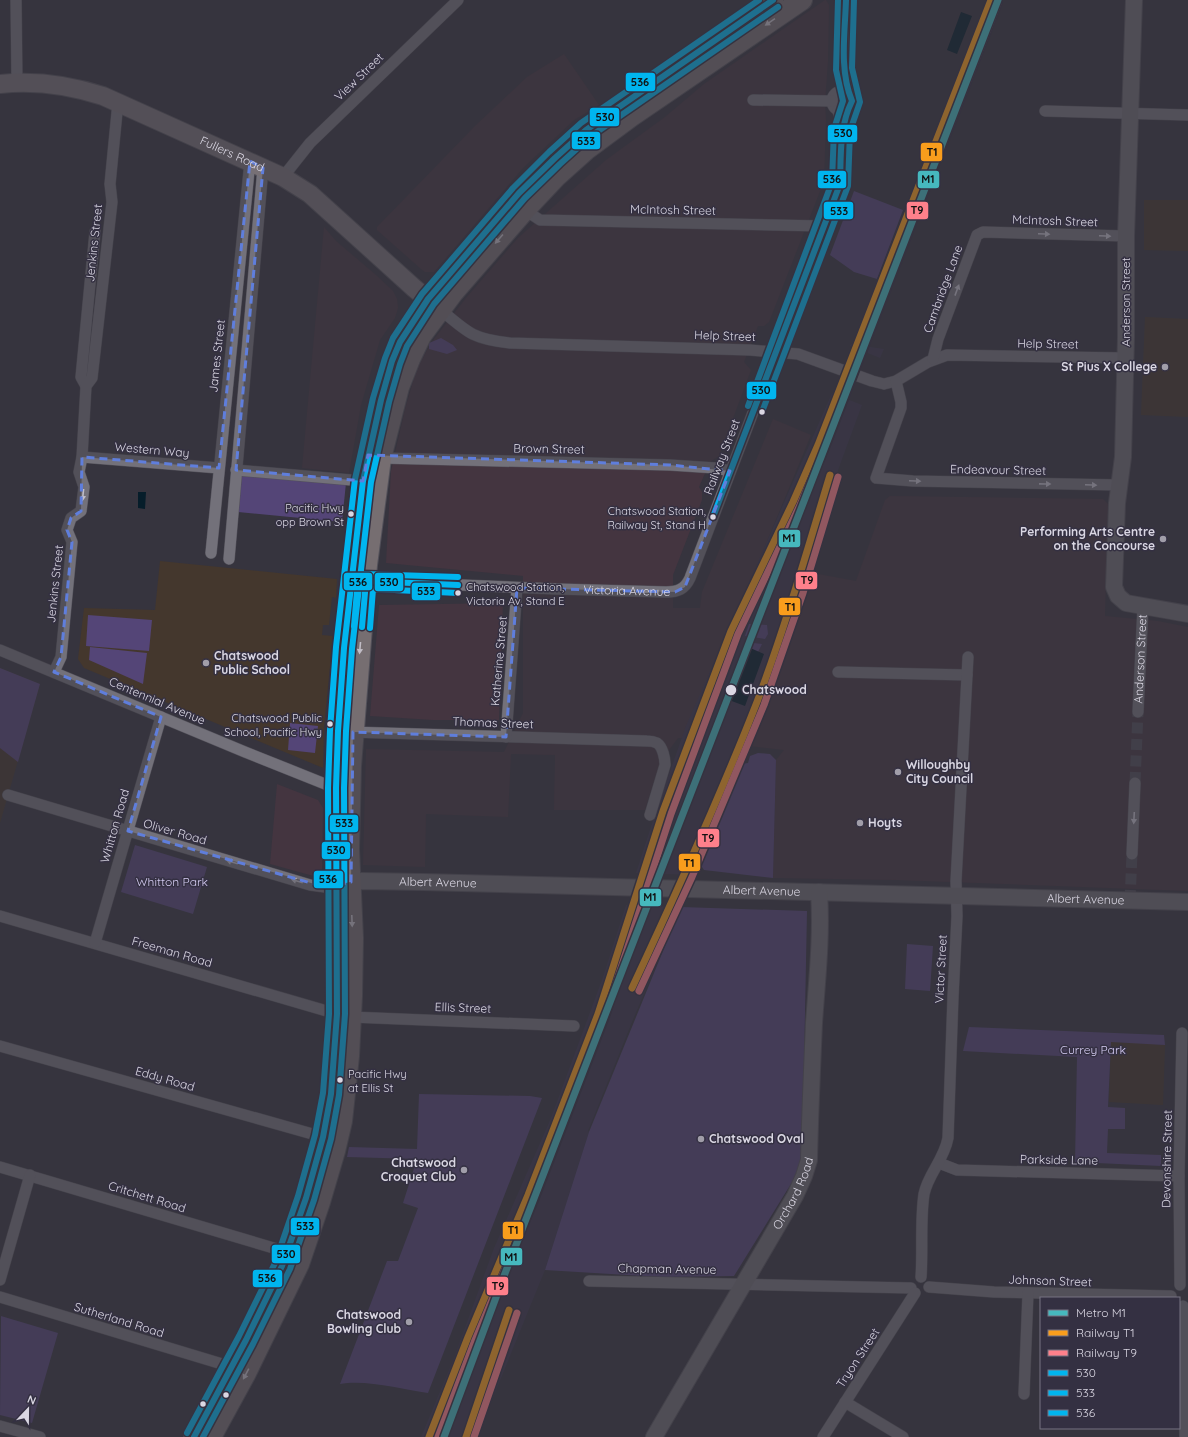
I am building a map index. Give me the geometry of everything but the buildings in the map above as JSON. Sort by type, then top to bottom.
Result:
[{"type":"highway","points":[[194,1437],[262,1308],[287,1252],[306,1198],[323,1138],[331,1094],[335,1053],[344,1015],[353,938],[344,884],[349,849],[343,790],[346,732],[359,581],[363,481],[374,456],[406,369],[434,304],[519,193],[586,130],[621,104],[774,0]]},
{"type":"highway","points":[[434,304],[557,176],[599,140],[802,0]]},
{"type":"highway","points":[[359,581],[377,482],[374,456]]},
{"type":"highway","points":[[211,1437],[256,1353],[299,1264],[305,1248],[335,1151],[342,1121],[349,1056],[344,1015]]},
{"type":"main road","name":"Fullers Road","points":[[8,83],[38,82],[74,87],[103,96],[283,177],[310,194],[414,288],[434,304]]},
{"type":"street","points":[[8,83],[16,0]]},
{"type":"street","name":"View Street","points":[[283,177],[310,143],[458,0]]},
{"type":"street","name":"Railway Street","points":[[685,587],[690,578],[777,352],[840,184],[842,130],[838,103],[844,69],[846,0]]},
{"type":"street","name":"Anderson Street","points":[[1134,0],[1126,236],[1126,358],[1123,457],[1117,503],[1114,587],[1123,601],[1129,604],[1143,606],[1138,712]]},
{"type":"street","name":"Railway Street","points":[[838,103],[852,101],[849,94],[844,69]]},
{"type":"street","points":[[753,100],[838,103],[843,91],[849,94]]},
{"type":"street","name":"Jenkins Street","points":[[86,386],[92,378],[112,202],[110,184],[118,102]]},
{"type":"street","points":[[1045,111],[1188,115]]},
{"type":"street","points":[[229,559],[256,164]]},
{"type":"street","name":"James Street","points":[[211,553],[219,468],[256,164]]},
{"type":"street","name":"McIntosh Street","points":[[525,210],[540,220],[823,226]]},
{"type":"street","name":"Jenkins Street","points":[[54,672],[61,657],[72,542],[67,530],[71,518],[81,511],[84,488],[80,472],[86,386],[81,377],[95,232]]},
{"type":"street","name":"McIntosh Street","points":[[983,232],[1126,236]]},
{"type":"street","name":"Cambridge Lane","points":[[933,359],[938,339],[977,235],[983,232]]},
{"type":"street","name":"Help Street","points":[[434,304],[468,333],[478,338],[494,341],[510,343],[777,352],[802,355],[884,384],[896,381],[933,359],[947,355],[962,354],[1126,358]]},
{"type":"street","name":"Endeavour Street","points":[[896,381],[901,408],[876,478],[913,481],[1119,485]]},
{"type":"street","name":"Brown Street","points":[[374,456],[670,465],[716,468],[730,471]]},
{"type":"street","name":"Western Way","points":[[82,457],[219,468]]},
{"type":"street","points":[[236,470],[363,481]]},
{"type":"street","name":"Victoria Avenue","points":[[359,581],[517,588],[666,592],[675,592],[685,587]]},
{"type":"street","name":"Katherine Street","points":[[506,737],[517,588]]},
{"type":"street","points":[[1143,606],[1188,614]]},
{"type":"street","name":"Centennial Avenue","points":[[0,650],[320,783],[343,790]]},
{"type":"street","name":"Victor Street","points":[[921,1277],[924,1194],[929,1180],[946,1147],[948,1138],[968,657]]},
{"type":"street","points":[[838,672],[967,675]]},
{"type":"street","name":"Whitton Road","points":[[95,943],[161,717]]},
{"type":"street","name":"Thomas Street","points":[[346,732],[647,741],[657,743],[660,746],[665,758],[665,765],[650,815]]},
{"type":"street","points":[[1132,854],[1135,783]]},
{"type":"street","name":"Oliver Road","points":[[8,795],[310,885],[325,887],[344,884]]},
{"type":"street","name":"Albert Avenue","points":[[344,884],[362,881],[423,882],[1188,902]]},
{"type":"street","name":"Orchard Road","points":[[654,1437],[795,1196],[809,1160],[820,912],[819,892]]},
{"type":"street","name":"Freeman Road","points":[[0,916],[344,1015]]},
{"type":"street","name":"Ellis Street","points":[[344,1015],[574,1026]]},
{"type":"street","name":"Devonshire Street","points":[[1182,1033],[1179,1176],[1184,1286]]},
{"type":"street","name":"Eddy Road","points":[[0,1046],[323,1138]]},
{"type":"street","name":"Parkside Lane","points":[[939,1163],[957,1170],[1179,1176]]},
{"type":"street","name":"Critchett Road","points":[[0,1167],[287,1252]]},
{"type":"street","points":[[0,1280],[30,1175]]},
{"type":"street","points":[[918,1277],[921,1277],[927,1281],[929,1287],[925,1293],[918,1295],[913,1290],[912,1281],[918,1277]]},
{"type":"street","name":"Chapman Avenue","points":[[589,1281],[744,1284]]},
{"type":"street","points":[[744,1284],[913,1290]]},
{"type":"street","points":[[1172,1297],[1174,1289],[1184,1286]]},
{"type":"street","name":"Johnson Street","points":[[929,1287],[1028,1293],[1172,1297]]},
{"type":"street","name":"Tryon Street","points":[[823,1437],[913,1290]]},
{"type":"street","points":[[1024,1394],[1028,1293]]},
{"type":"street","name":"Sutherland Road","points":[[0,1297],[232,1367]]},
{"type":"street","points":[[1184,1305],[1185,1437]]},
{"type":"street","points":[[844,1402],[903,1437]]},
{"type":"street","points":[[0,1426],[40,1437]]},
{"type":"highlighted area","points":[[250,161],[263,168],[236,470],[363,481],[368,455],[670,465],[730,471],[685,587],[675,592],[517,588],[506,737],[353,732],[351,882],[325,887],[128,831],[161,717],[54,672],[61,657],[72,542],[67,530],[71,518],[81,511],[82,457],[219,468]]},
{"type":"shaded area","points":[[825,0],[829,5],[828,61],[825,102],[826,120],[824,181],[769,322],[764,326],[758,326],[744,362],[751,370],[719,456],[710,462],[699,487],[702,492],[702,500],[673,575],[673,608],[700,608],[702,592],[773,419],[811,435],[758,563],[856,581],[885,500],[890,496],[1103,499],[1108,504],[1105,616],[1158,621],[1188,627],[1188,891],[896,880],[773,878],[776,760],[784,750],[678,738],[660,762],[645,810],[554,810],[555,755],[511,754],[508,817],[426,814],[425,867],[363,865],[366,749],[504,752],[523,713],[523,576],[386,563],[391,471],[405,409],[417,368],[434,339],[466,298],[518,238],[606,160],[665,117],[704,84]]},
{"type":"shaded area","points":[[564,54],[599,105],[574,120],[523,168],[434,272],[425,272],[377,230],[377,227],[475,126],[527,77]]},
{"type":"shaded area","points":[[1144,200],[1188,200],[1188,251],[1144,250]]},
{"type":"shaded area","points":[[324,227],[336,241],[393,291],[397,299],[398,308],[395,318],[380,340],[361,405],[349,473],[302,468]]},
{"type":"shaded area","name":"St Pius X College","points":[[1145,317],[1188,319],[1188,417],[1141,415]]},
{"type":"shaded area","points":[[851,344],[884,349],[880,358],[850,346]]},
{"type":"shaded area","points":[[832,393],[862,405],[824,511],[810,560],[744,752],[692,875],[636,873],[686,726]]},
{"type":"shaded area","name":"Chatswood Public School","points":[[160,561],[337,579],[336,598],[332,597],[329,625],[323,625],[322,635],[333,636],[324,727],[323,768],[84,668],[78,659],[84,608],[155,610]]},
{"type":"shaded area","points":[[503,603],[499,720],[433,720],[370,716],[379,605]]},
{"type":"shaded area","points":[[0,668],[40,684],[0,823]]},
{"type":"shaded area","points":[[277,784],[318,800],[323,808],[322,873],[317,877],[270,864]]},
{"type":"shaded area","points":[[626,905],[681,907],[588,1131],[589,1132],[545,1270],[477,1437],[421,1437],[454,1358],[494,1248],[551,1118],[603,977]]},
{"type":"shaded area","points":[[1111,1041],[1165,1045],[1163,1105],[1109,1102]]},
{"type":"green space","points":[[854,191],[903,210],[877,279],[854,272],[830,255]]},
{"type":"green space","points":[[441,338],[453,345],[457,350],[447,354],[429,349],[429,343]]},
{"type":"green space","points":[[241,472],[346,483],[342,522],[238,512]]},
{"type":"green space","points":[[88,615],[152,620],[149,651],[86,646]]},
{"type":"green space","points":[[749,624],[767,625],[768,634],[765,639],[745,636]]},
{"type":"green space","points":[[745,642],[762,644],[755,658],[740,656]]},
{"type":"green space","points":[[90,647],[147,653],[143,684],[89,660]]},
{"type":"green space","points":[[0,668],[40,684],[18,762],[0,748]]},
{"type":"green space","points":[[290,723],[318,726],[315,753],[288,750]]},
{"type":"green space","points":[[758,753],[770,754],[776,760],[773,878],[704,870],[700,864],[742,764],[748,763],[750,756]]},
{"type":"green space","name":"Whitton Park","points":[[135,845],[207,867],[193,914],[121,892]]},
{"type":"green space","points":[[681,907],[807,911],[802,1166],[734,1276],[660,1277],[545,1270],[589,1132]]},
{"type":"green space","points":[[907,944],[933,946],[930,991],[905,989]]},
{"type":"green space","name":"Currey Park","points":[[969,1027],[1164,1035],[1165,1045],[1111,1042],[1108,1107],[1125,1108],[1125,1129],[1108,1129],[1107,1153],[1161,1155],[1161,1166],[1075,1162],[1077,1057],[963,1051]]},
{"type":"green space","points":[[419,1094],[530,1096],[542,1098],[428,1393],[372,1384],[340,1384],[387,1261],[398,1261],[418,1208],[403,1203],[417,1159],[347,1157],[349,1147],[417,1149]]},
{"type":"green space","points":[[1,1316],[58,1333],[32,1423],[0,1415]]},
{"type":"water","points":[[961,12],[972,16],[957,54],[947,50]]},
{"type":"water","points":[[138,492],[146,492],[145,509],[138,508]]},
{"type":"water","points":[[748,647],[764,654],[745,706],[729,700]]},
{"type":"tunnel","points":[[1135,783],[1138,712]]},
{"type":"tunnel","points":[[1130,901],[1132,854]]},
{"type":"metro line","name":"M1","points":[[444,1437],[504,1276],[998,0]]},
{"type":"rail line","name":"T1","points":[[429,1437],[468,1337],[528,1195],[598,1014],[663,811],[731,631],[793,502],[818,445],[991,0]]},
{"type":"rail line","name":"T9","points":[[438,1437],[475,1340],[535,1198],[605,1017],[671,814],[738,634],[800,505],[825,448],[998,3]]},
{"type":"rail line","name":"T1","points":[[632,988],[697,846],[757,702],[786,618],[830,475]]},
{"type":"rail line","name":"T9","points":[[639,991],[692,877],[764,705],[803,593],[838,477]]},
{"type":"rail line","name":"T1","points":[[466,1437],[509,1310]]},
{"type":"rail line","name":"T9","points":[[474,1437],[517,1313]]},
{"type":"transit line","name":"536","points":[[187,1433],[239,1336],[275,1263],[298,1196],[315,1135],[323,1093],[329,1014],[328,788],[330,730],[336,647],[355,479],[373,398],[385,358],[393,338],[422,294],[513,188],[549,152],[581,123],[759,0]]},
{"type":"transit line","name":"530","points":[[194,1437],[246,1340],[282,1266],[306,1198],[323,1137],[331,1094],[337,1014],[336,788],[338,731],[344,648],[363,481],[381,400],[392,361],[400,342],[428,299],[519,193],[555,158],[586,130],[773,0]]},
{"type":"transit line","name":"536","points":[[748,406],[832,182],[834,129],[843,101],[836,70],[838,0]]},
{"type":"transit line","name":"530","points":[[713,517],[840,184],[843,131],[852,101],[845,77],[844,64],[846,0]]},
{"type":"transit line","name":"533","points":[[762,412],[848,186],[850,131],[860,102],[852,68],[854,0]]},
{"type":"transit line","name":"533","points":[[203,1437],[253,1344],[290,1269],[314,1200],[331,1139],[339,1095],[345,1014],[344,788],[346,731],[352,649],[371,482],[389,402],[407,346],[434,304],[525,198],[560,164],[591,136],[778,7]]},
{"type":"transit line","name":"536","points":[[354,626],[358,580],[363,574],[458,577]]},
{"type":"transit line","name":"530","points":[[362,627],[366,581],[458,585]]},
{"type":"transit line","name":"533","points":[[370,628],[373,589],[458,593]]},
{"type":"place","name":"St Pius X College","points":[[1165,367]]},
{"type":"place","name":"Pacific Hwy opp Brown St","points":[[351,514]]},
{"type":"place","name":"Chatswood Station, Railway St, Stand H","points":[[713,517]]},
{"type":"place","name":"Performing Arts Centre on the Concourse","points":[[1163,539]]},
{"type":"place","name":"Chatswood Station, Victoria Av, Stand E","points":[[458,593]]},
{"type":"place","name":"Chatswood Public School","points":[[206,663]]},
{"type":"place","name":"Chatswood","points":[[731,690]]},
{"type":"place","name":"Chatswood Public School, Pacific Hwy","points":[[330,724]]},
{"type":"place","name":"Willoughby City Council","points":[[898,772]]},
{"type":"place","name":"Hoyts","points":[[860,823]]},
{"type":"place","name":"Pacific Hwy at Ellis St","points":[[340,1080]]},
{"type":"place","name":"Chatswood Oval","points":[[701,1139]]},
{"type":"place","name":"Chatswood Croquet Club","points":[[464,1170]]},
{"type":"place","name":"Chatswood Bowling Club","points":[[409,1322]]}]
